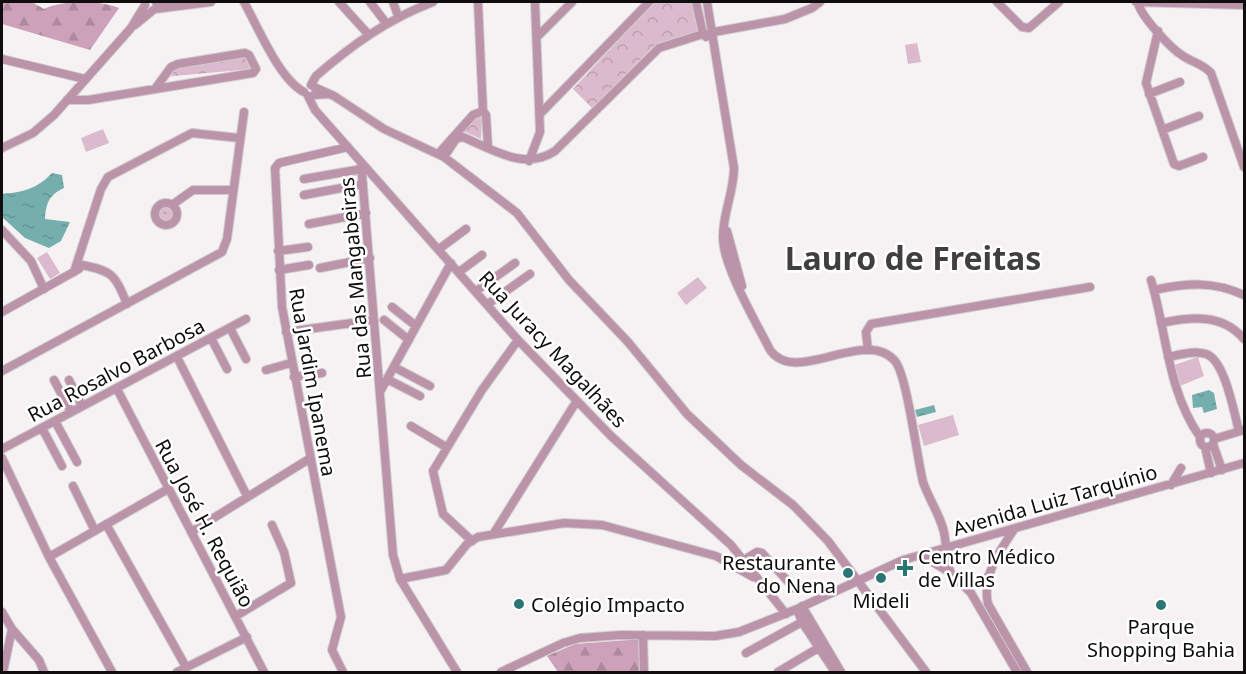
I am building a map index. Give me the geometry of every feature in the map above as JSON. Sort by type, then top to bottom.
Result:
[{"type":"street","points":[[145,3],[147,10],[155,6],[211,2]]},
{"type":"street","points":[[244,2],[279,64],[294,85],[310,91],[329,94],[384,129],[441,155],[518,213],[569,280],[628,342],[687,414],[741,465],[806,517],[845,560],[926,672]]},
{"type":"street","points":[[339,2],[368,34]]},
{"type":"street","points":[[370,2],[386,23]]},
{"type":"street","points":[[393,2],[398,16]]},
{"type":"street","points":[[310,91],[316,76],[368,34],[398,16],[433,2]]},
{"type":"street","points":[[478,2],[483,111],[486,115],[488,147]]},
{"type":"street","points":[[529,161],[540,132],[535,2]]},
{"type":"street","points":[[537,37],[572,2]]},
{"type":"street","points":[[540,114],[649,2]]},
{"type":"street","points":[[696,2],[703,34]]},
{"type":"street","points":[[707,2],[734,168],[734,182],[728,202],[727,249],[744,296],[770,350],[780,360],[797,362],[868,350],[888,356],[899,369],[920,470],[945,537],[946,558],[951,573]]},
{"type":"street","points":[[441,155],[458,137],[529,161],[545,158],[555,151],[649,55],[666,45],[703,34],[712,37],[791,18],[820,2]]},
{"type":"street","points":[[997,2],[1022,27],[1029,28],[1059,2]]},
{"type":"street","points":[[1245,5],[1137,2],[1143,16],[1178,53],[1210,73],[1245,167]]},
{"type":"street","points":[[131,28],[145,3]]},
{"type":"street","points":[[2,148],[33,133],[67,100],[131,28],[155,6]]},
{"type":"street","points":[[1158,31],[1147,68],[1149,94],[1176,165],[1203,157]]},
{"type":"street","points":[[67,100],[79,101],[155,89],[253,73],[256,69],[249,55],[245,53],[178,64],[171,67],[155,89]]},
{"type":"street","points":[[2,59],[86,79]]},
{"type":"street","points":[[1149,94],[1180,82]]},
{"type":"street","name":"Rua Juracy Magalhães","points":[[310,91],[312,107],[518,340],[576,402],[744,560],[756,579],[786,614]]},
{"type":"street","points":[[441,155],[473,115],[483,111]]},
{"type":"street","points":[[2,371],[222,252],[227,239],[244,112]]},
{"type":"street","points":[[1162,130],[1199,116]]},
{"type":"street","points":[[74,272],[82,254],[101,189],[108,177],[192,133],[239,138]]},
{"type":"street","name":"Rua Jardim Ipanema","points":[[343,672],[332,650],[341,616],[286,334],[279,270],[275,168],[277,164],[348,147]]},
{"type":"street","points":[[304,179],[361,165]]},
{"type":"street","name":"Rua das Mangabeiras","points":[[361,165],[393,555],[400,579],[457,672]]},
{"type":"street","points":[[304,195],[363,184]]},
{"type":"street","points":[[172,205],[193,190],[233,190]]},
{"type":"street","points":[[309,224],[366,213]]},
{"type":"street","points":[[439,249],[466,229]]},
{"type":"street","points":[[2,230],[30,261],[44,289]]},
{"type":"street","points":[[278,251],[308,247]]},
{"type":"street","points":[[2,312],[74,272],[82,265],[82,254]]},
{"type":"street","points":[[459,272],[482,255]]},
{"type":"street","points":[[320,268],[370,258]]},
{"type":"street","name":"Rua das Mangabeiras","points":[[381,390],[451,262]]},
{"type":"street","points":[[476,291],[515,263]]},
{"type":"street","points":[[82,265],[109,272],[117,281],[127,304]]},
{"type":"street","points":[[279,270],[309,265]]},
{"type":"street","points":[[488,304],[530,274]]},
{"type":"street","points":[[1151,280],[1168,357],[1185,409],[1204,447],[1211,473]]},
{"type":"street","points":[[1154,290],[1202,282],[1224,286],[1245,295]]},
{"type":"street","points":[[868,350],[866,332],[871,324],[1090,287]]},
{"type":"street","points":[[392,307],[416,326]]},
{"type":"street","points":[[1161,323],[1198,318],[1213,319],[1233,329],[1245,339]]},
{"type":"street","name":"Rua Rosalvo Barbosa","points":[[2,448],[246,319]]},
{"type":"street","points":[[384,320],[409,339]]},
{"type":"street","points":[[286,334],[312,332],[318,328],[367,321]]},
{"type":"street","points":[[230,328],[246,359]]},
{"type":"street","points":[[211,339],[227,369]]},
{"type":"street","points":[[472,541],[448,521],[439,506],[433,471],[446,447],[518,340]]},
{"type":"street","points":[[1168,357],[1200,352],[1212,357],[1222,371],[1242,431],[1204,447]]},
{"type":"street","points":[[177,357],[247,495]]},
{"type":"street","points":[[266,370],[291,363]]},
{"type":"street","points":[[394,367],[430,386]]},
{"type":"street","points":[[294,377],[322,373]]},
{"type":"street","points":[[387,379],[420,396]]},
{"type":"street","points":[[54,380],[71,412]]},
{"type":"street","points":[[69,380],[82,406]]},
{"type":"street","name":"Rua José H. Requião","points":[[117,389],[264,672]]},
{"type":"street","points":[[494,533],[576,402]]},
{"type":"street","points":[[54,421],[77,462]]},
{"type":"street","points":[[411,426],[446,447]]},
{"type":"street","points":[[42,428],[62,466]]},
{"type":"street","points":[[1200,437],[1208,433],[1214,441],[1222,470]]},
{"type":"street","points":[[2,458],[49,558],[112,672]]},
{"type":"street","points":[[191,532],[247,495],[309,459]]},
{"type":"street","name":"Avenida Luiz Tarquínio","points":[[501,672],[573,640],[643,635],[728,634],[786,614],[858,579],[921,555],[1013,531],[1245,463]]},
{"type":"street","points":[[1171,485],[1181,468]]},
{"type":"street","points":[[73,486],[95,531]]},
{"type":"street","points":[[49,558],[168,489]]},
{"type":"street","points":[[400,579],[446,570],[472,541],[494,533],[564,523],[602,525],[716,556],[756,579]]},
{"type":"street","points":[[106,524],[186,667]]},
{"type":"street","points":[[236,616],[291,583],[285,552],[272,525]]},
{"type":"street","points":[[1013,531],[999,552],[986,586],[988,604],[1026,672]]},
{"type":"street","points":[[945,537],[956,545],[946,558]]},
{"type":"street","points":[[990,537],[999,552]]},
{"type":"street","points":[[744,560],[757,552],[762,553],[794,588]]},
{"type":"street","points":[[921,555],[958,579],[985,614],[1017,672]]},
{"type":"street","points":[[958,579],[975,583],[984,581],[990,574]]},
{"type":"street","points":[[800,608],[802,622],[811,629]]},
{"type":"street","points":[[800,608],[821,646],[841,672]]},
{"type":"street","points":[[2,612],[12,629],[39,660],[44,672]]},
{"type":"street","points":[[746,653],[802,622]]},
{"type":"street","points":[[3,672],[12,629]]},
{"type":"street","points":[[643,635],[644,672]]},
{"type":"street","points":[[177,672],[247,637]]},
{"type":"street","points":[[8,651],[17,646],[29,650]]},
{"type":"street","points":[[778,672],[821,646]]},
{"type":"street","points":[[830,660],[835,672]]},
{"type":"green space","points":[[2,2],[32,2],[44,9],[81,2],[119,8],[90,50],[2,24]]},
{"type":"green space","points":[[654,2],[695,2],[700,32],[660,44],[648,52],[592,108],[573,89]]},
{"type":"green space","points":[[917,43],[921,62],[908,64],[905,45]]},
{"type":"green space","points":[[240,56],[248,58],[252,69],[163,77],[172,66]]},
{"type":"green space","points":[[477,115],[482,119],[481,139],[463,131]]},
{"type":"green space","points":[[103,129],[109,143],[86,152],[81,138]]},
{"type":"green space","points":[[163,207],[169,207],[173,214],[169,221],[163,221],[159,217],[159,211]]},
{"type":"green space","points":[[47,252],[60,273],[50,279],[37,258]]},
{"type":"green space","points":[[698,277],[707,288],[686,305],[677,293]]},
{"type":"green space","points":[[1198,357],[1204,376],[1180,386],[1174,365]]},
{"type":"green space","points":[[953,415],[959,435],[924,446],[918,425]]},
{"type":"green space","points":[[641,639],[641,672],[558,672],[547,656],[575,644]]},
{"type":"water","points":[[52,173],[62,175],[64,188],[49,200],[45,219],[70,222],[61,241],[49,248],[25,238],[2,217],[2,194],[29,189],[41,183]]},
{"type":"water","points":[[1209,390],[1214,393],[1217,409],[1204,413],[1202,407],[1193,408],[1192,395]]},
{"type":"water","points":[[934,405],[936,412],[917,417],[915,410]]},
{"type":"place","name":"Centro Médico de Villas","points":[[905,568]]},
{"type":"place","name":"Restaurante do Nena","points":[[848,573]]},
{"type":"place","name":"Mideli","points":[[881,578]]},
{"type":"place","name":"Colégio Impacto","points":[[519,604]]},
{"type":"place","name":"Parque Shopping Bahia","points":[[1161,605]]},
{"type":"district","name":"Lauro de Freitas","points":[[913,257]]}]
